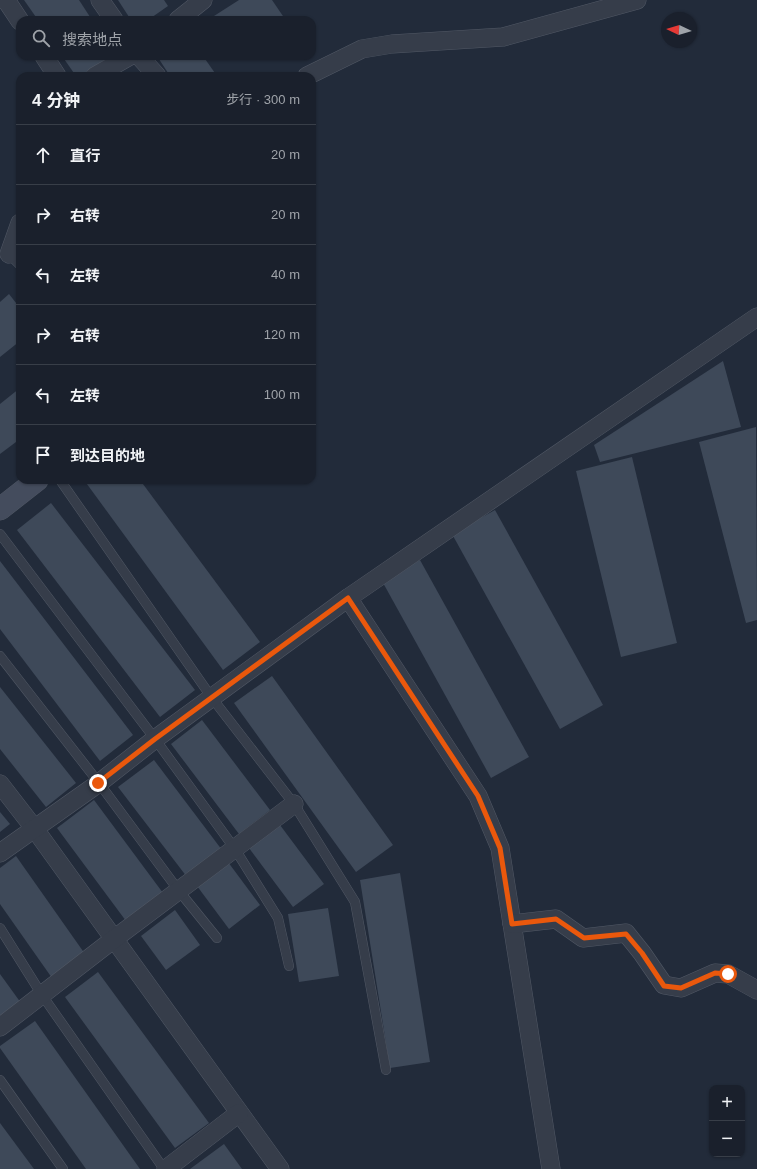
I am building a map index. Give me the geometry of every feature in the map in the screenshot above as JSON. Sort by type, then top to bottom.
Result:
[{"type":"street","points":[[6,0],[17,16]]},
{"type":"street","points":[[100,0],[111,16]]},
{"type":"street","points":[[315,72],[362,49],[392,44],[503,37],[637,0]]},
{"type":"street","points":[[182,16],[196,2]]},
{"type":"street","points":[[47,60],[54,72]]},
{"type":"street","points":[[102,72],[123,60]]},
{"type":"street","points":[[143,60],[153,72]]},
{"type":"street","points":[[14,260],[16,248]]},
{"type":"street","points":[[0,853],[98,783],[155,739],[348,598],[757,317]]},
{"type":"street","points":[[0,509],[32,484]]},
{"type":"street","points":[[348,598],[478,796],[500,848],[551,1169]]},
{"type":"street","points":[[0,784],[34,828],[280,1169]]},
{"type":"street","points":[[0,1028],[114,939],[294,804]]},
{"type":"street","points":[[512,924],[556,919],[584,938],[626,934],[642,953],[664,986],[681,988],[715,973],[728,974],[757,990]]},
{"type":"street","points":[[165,1169],[239,1113]]},
{"type":"lane","points":[[63,484],[212,698],[294,804],[355,902],[386,1070]]},
{"type":"lane","points":[[0,534],[155,739],[235,848],[278,918],[289,966]]},
{"type":"lane","points":[[0,656],[179,891],[217,938]]},
{"type":"lane","points":[[0,928],[42,995],[165,1169]]},
{"type":"lane","points":[[0,1080],[63,1169]]},
{"type":"building","points":[[24,0],[79,0],[89,16],[35,16]]},
{"type":"building","points":[[118,0],[164,0],[168,6],[154,16],[128,16]]},
{"type":"building","points":[[239,0],[272,0],[283,16],[214,16]]},
{"type":"building","points":[[65,60],[104,60],[87,72],[73,72]]},
{"type":"building","points":[[160,60],[206,60],[214,72],[167,72]]},
{"type":"building","points":[[9,294],[16,303],[16,344],[0,357],[0,302]]},
{"type":"building","points":[[723,361],[741,427],[600,462],[594,445]]},
{"type":"building","points":[[16,391],[16,442],[0,454],[0,404]]},
{"type":"building","points":[[756,427],[757,620],[746,623],[699,442]]},
{"type":"building","points":[[632,457],[677,643],[621,657],[576,471]]},
{"type":"building","points":[[87,484],[143,484],[260,642],[223,670]]},
{"type":"building","points":[[51,503],[195,690],[160,717],[17,530]]},
{"type":"building","points":[[495,510],[603,705],[560,729],[452,534]]},
{"type":"building","points":[[420,560],[529,757],[491,778],[382,581]]},
{"type":"building","points":[[0,561],[133,735],[100,761],[0,629]]},
{"type":"building","points":[[272,676],[393,845],[356,872],[234,703]]},
{"type":"building","points":[[0,687],[76,783],[46,807],[0,749]]},
{"type":"building","points":[[202,720],[270,810],[239,834],[171,744]]},
{"type":"building","points":[[154,760],[222,850],[187,877],[118,787]]},
{"type":"building","points":[[94,800],[163,893],[126,921],[57,828]]},
{"type":"building","points":[[0,812],[10,824],[0,832]]},
{"type":"building","points":[[280,825],[324,884],[293,907],[249,848]]},
{"type":"building","points":[[16,856],[85,954],[52,978],[0,904],[0,868]]},
{"type":"building","points":[[228,862],[260,905],[229,929],[197,886]]},
{"type":"building","points":[[400,873],[430,1062],[390,1068],[360,880]]},
{"type":"building","points":[[328,908],[339,976],[299,982],[288,914]]},
{"type":"building","points":[[175,910],[200,945],[166,970],[141,936]]},
{"type":"building","points":[[98,972],[209,1123],[175,1148],[65,997]]},
{"type":"building","points":[[0,974],[21,1003],[0,1019]]},
{"type":"building","points":[[35,1021],[140,1169],[86,1169],[0,1048],[0,1046]]},
{"type":"building","points":[[0,1123],[34,1169],[0,1169]]},
{"type":"building","points":[[224,1144],[242,1169],[190,1169]]},
{"type":"route","points":[[98,783],[155,739],[348,598],[478,796],[500,848],[512,924],[556,919],[584,938],[626,934],[642,953],[664,986],[681,988],[715,973],[728,974]]}]
